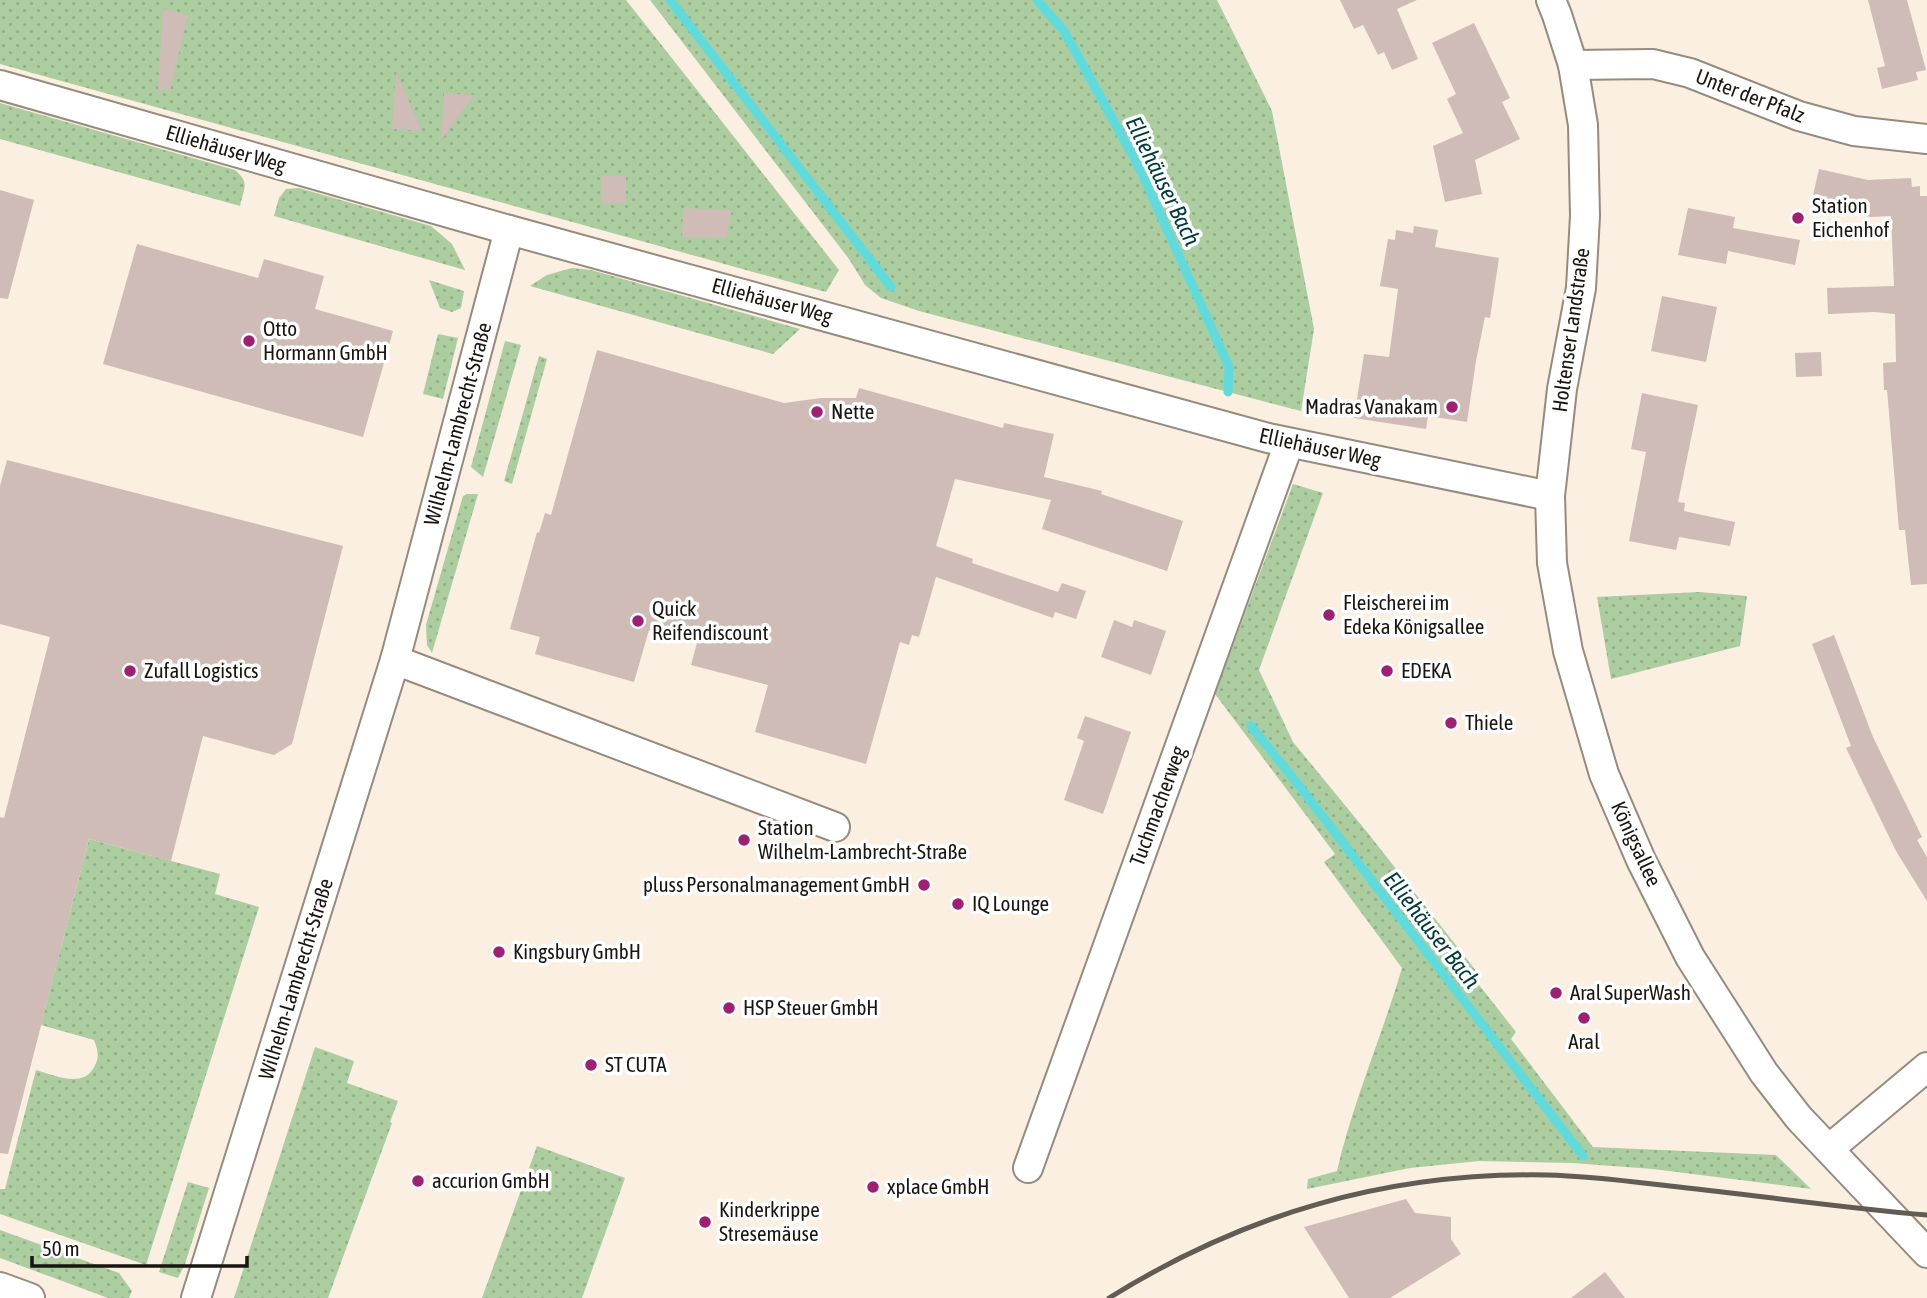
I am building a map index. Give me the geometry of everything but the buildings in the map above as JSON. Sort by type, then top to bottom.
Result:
[{"type":"street","name":"Holtenser Landstraße","points":[[1550,0],[1573,65],[1583,125],[1585,216],[1581,288],[1562,389],[1550,496]]},
{"type":"street","name":"Unter der Pfalz","points":[[1573,65],[1653,64],[1690,73],[1799,116],[1854,131],[1927,139]]},
{"type":"street","name":"Elliehäuser Weg","points":[[0,85],[509,230],[1289,443],[1550,496]]},
{"type":"street","name":"Wilhelm-Lambrecht-Straße","points":[[196,1298],[395,660],[509,230]]},
{"type":"street","name":"Tuchmacherweg","points":[[1028,1168],[1289,443]]},
{"type":"street","name":"Königsallee","points":[[1550,496],[1552,564],[1568,651],[1604,775],[1641,860],[1690,957],[1764,1073],[1799,1118],[1927,1253]]},
{"type":"street","points":[[395,660],[835,827]]},
{"type":"street","points":[[1829,1149],[1927,1067]]},
{"type":"street","points":[[0,1287],[30,1298]]},
{"type":"green space","points":[[0,0],[626,0],[839,270],[826,292],[0,64]]},
{"type":"green space","points":[[650,0],[1217,0],[1272,111],[1314,329],[1301,411],[919,311],[881,298],[865,285],[849,259]]},
{"type":"green space","points":[[0,103],[235,170],[244,182],[240,206],[0,139]]},
{"type":"green space","points":[[299,188],[431,226],[452,244],[465,270],[274,216],[279,198],[286,189]]},
{"type":"green space","points":[[572,268],[591,270],[800,329],[773,354],[530,286],[547,275]]},
{"type":"green space","points":[[429,280],[464,291],[461,308],[452,312],[440,308]]},
{"type":"green space","points":[[438,334],[458,338],[443,399],[423,394]]},
{"type":"green space","points":[[505,341],[521,345],[483,477],[471,467]]},
{"type":"green space","points":[[539,356],[547,359],[512,484],[504,481]]},
{"type":"green space","points":[[1293,484],[1323,493],[1259,670],[1293,742],[1477,972],[1476,981],[1516,1032],[1511,1039],[1593,1147],[1776,1155],[1811,1189],[1653,1169],[1572,1163],[1479,1161],[1410,1168],[1307,1189],[1308,1179],[1337,1171],[1351,1119],[1402,968],[1324,862],[1335,854],[1215,694]]},
{"type":"green space","points":[[478,494],[432,653],[427,645],[426,625],[463,496]]},
{"type":"green space","points":[[1699,592],[1747,596],[1740,646],[1611,679],[1597,597]]},
{"type":"green space","points":[[89,839],[220,874],[215,894],[259,907],[146,1265],[0,1214],[0,1189],[5,1189],[36,1070],[76,1079],[89,1074],[97,1060],[94,1040],[41,1025]]},
{"type":"green space","points":[[315,1047],[354,1061],[347,1083],[398,1101],[390,1122],[392,1123],[328,1298],[234,1298]]},
{"type":"green space","points":[[537,1146],[625,1178],[582,1298],[482,1298]]},
{"type":"green space","points":[[188,1182],[209,1188],[178,1278],[159,1272]]},
{"type":"green space","points":[[0,1230],[119,1273],[132,1291],[129,1298],[108,1298],[0,1258]]},
{"type":"waterway","points":[[670,0],[891,287]]},
{"type":"waterway","name":"Elliehäuser Bach","points":[[1037,0],[1064,31],[1139,167],[1229,367],[1228,392]]},
{"type":"waterway","name":"Elliehäuser Bach","points":[[1251,726],[1583,1156]]},
{"type":"railway","points":[[1109,1298],[1160,1268],[1265,1221],[1374,1190],[1430,1181],[1488,1176],[1580,1177],[1927,1215]]},
{"type":"place","name":"Station Eichenhof","points":[[1798,218]]},
{"type":"place","name":"Otto Hormann GmbH","points":[[249,341]]},
{"type":"place","name":"Madras Vanakam","points":[[1452,407]]},
{"type":"place","name":"Nette","points":[[817,412]]},
{"type":"place","name":"Fleischerei im Edeka Königsallee","points":[[1329,615]]},
{"type":"place","name":"Quick Reifendiscount","points":[[638,621]]},
{"type":"place","name":"Zufall Logistics","points":[[130,671]]},
{"type":"place","name":"EDEKA","points":[[1387,671]]},
{"type":"place","name":"Thiele","points":[[1451,723]]},
{"type":"place","name":"Station Wilhelm-Lambrecht-Straße","points":[[744,840]]},
{"type":"place","name":"pluss Personalmanagement GmbH","points":[[924,885]]},
{"type":"place","name":"IQ Lounge","points":[[958,904]]},
{"type":"place","name":"Kingsbury GmbH","points":[[499,952]]},
{"type":"place","name":"Aral SuperWash","points":[[1556,993]]},
{"type":"place","name":"HSP Steuer GmbH","points":[[729,1008]]},
{"type":"place","name":"Aral","points":[[1584,1018]]},
{"type":"place","name":"ST CUTA","points":[[591,1065]]},
{"type":"place","name":"accurion GmbH","points":[[418,1181]]},
{"type":"place","name":"xplace GmbH","points":[[873,1187]]},
{"type":"place","name":"Kinderkrippe Stresemäuse","points":[[705,1222]]}]
